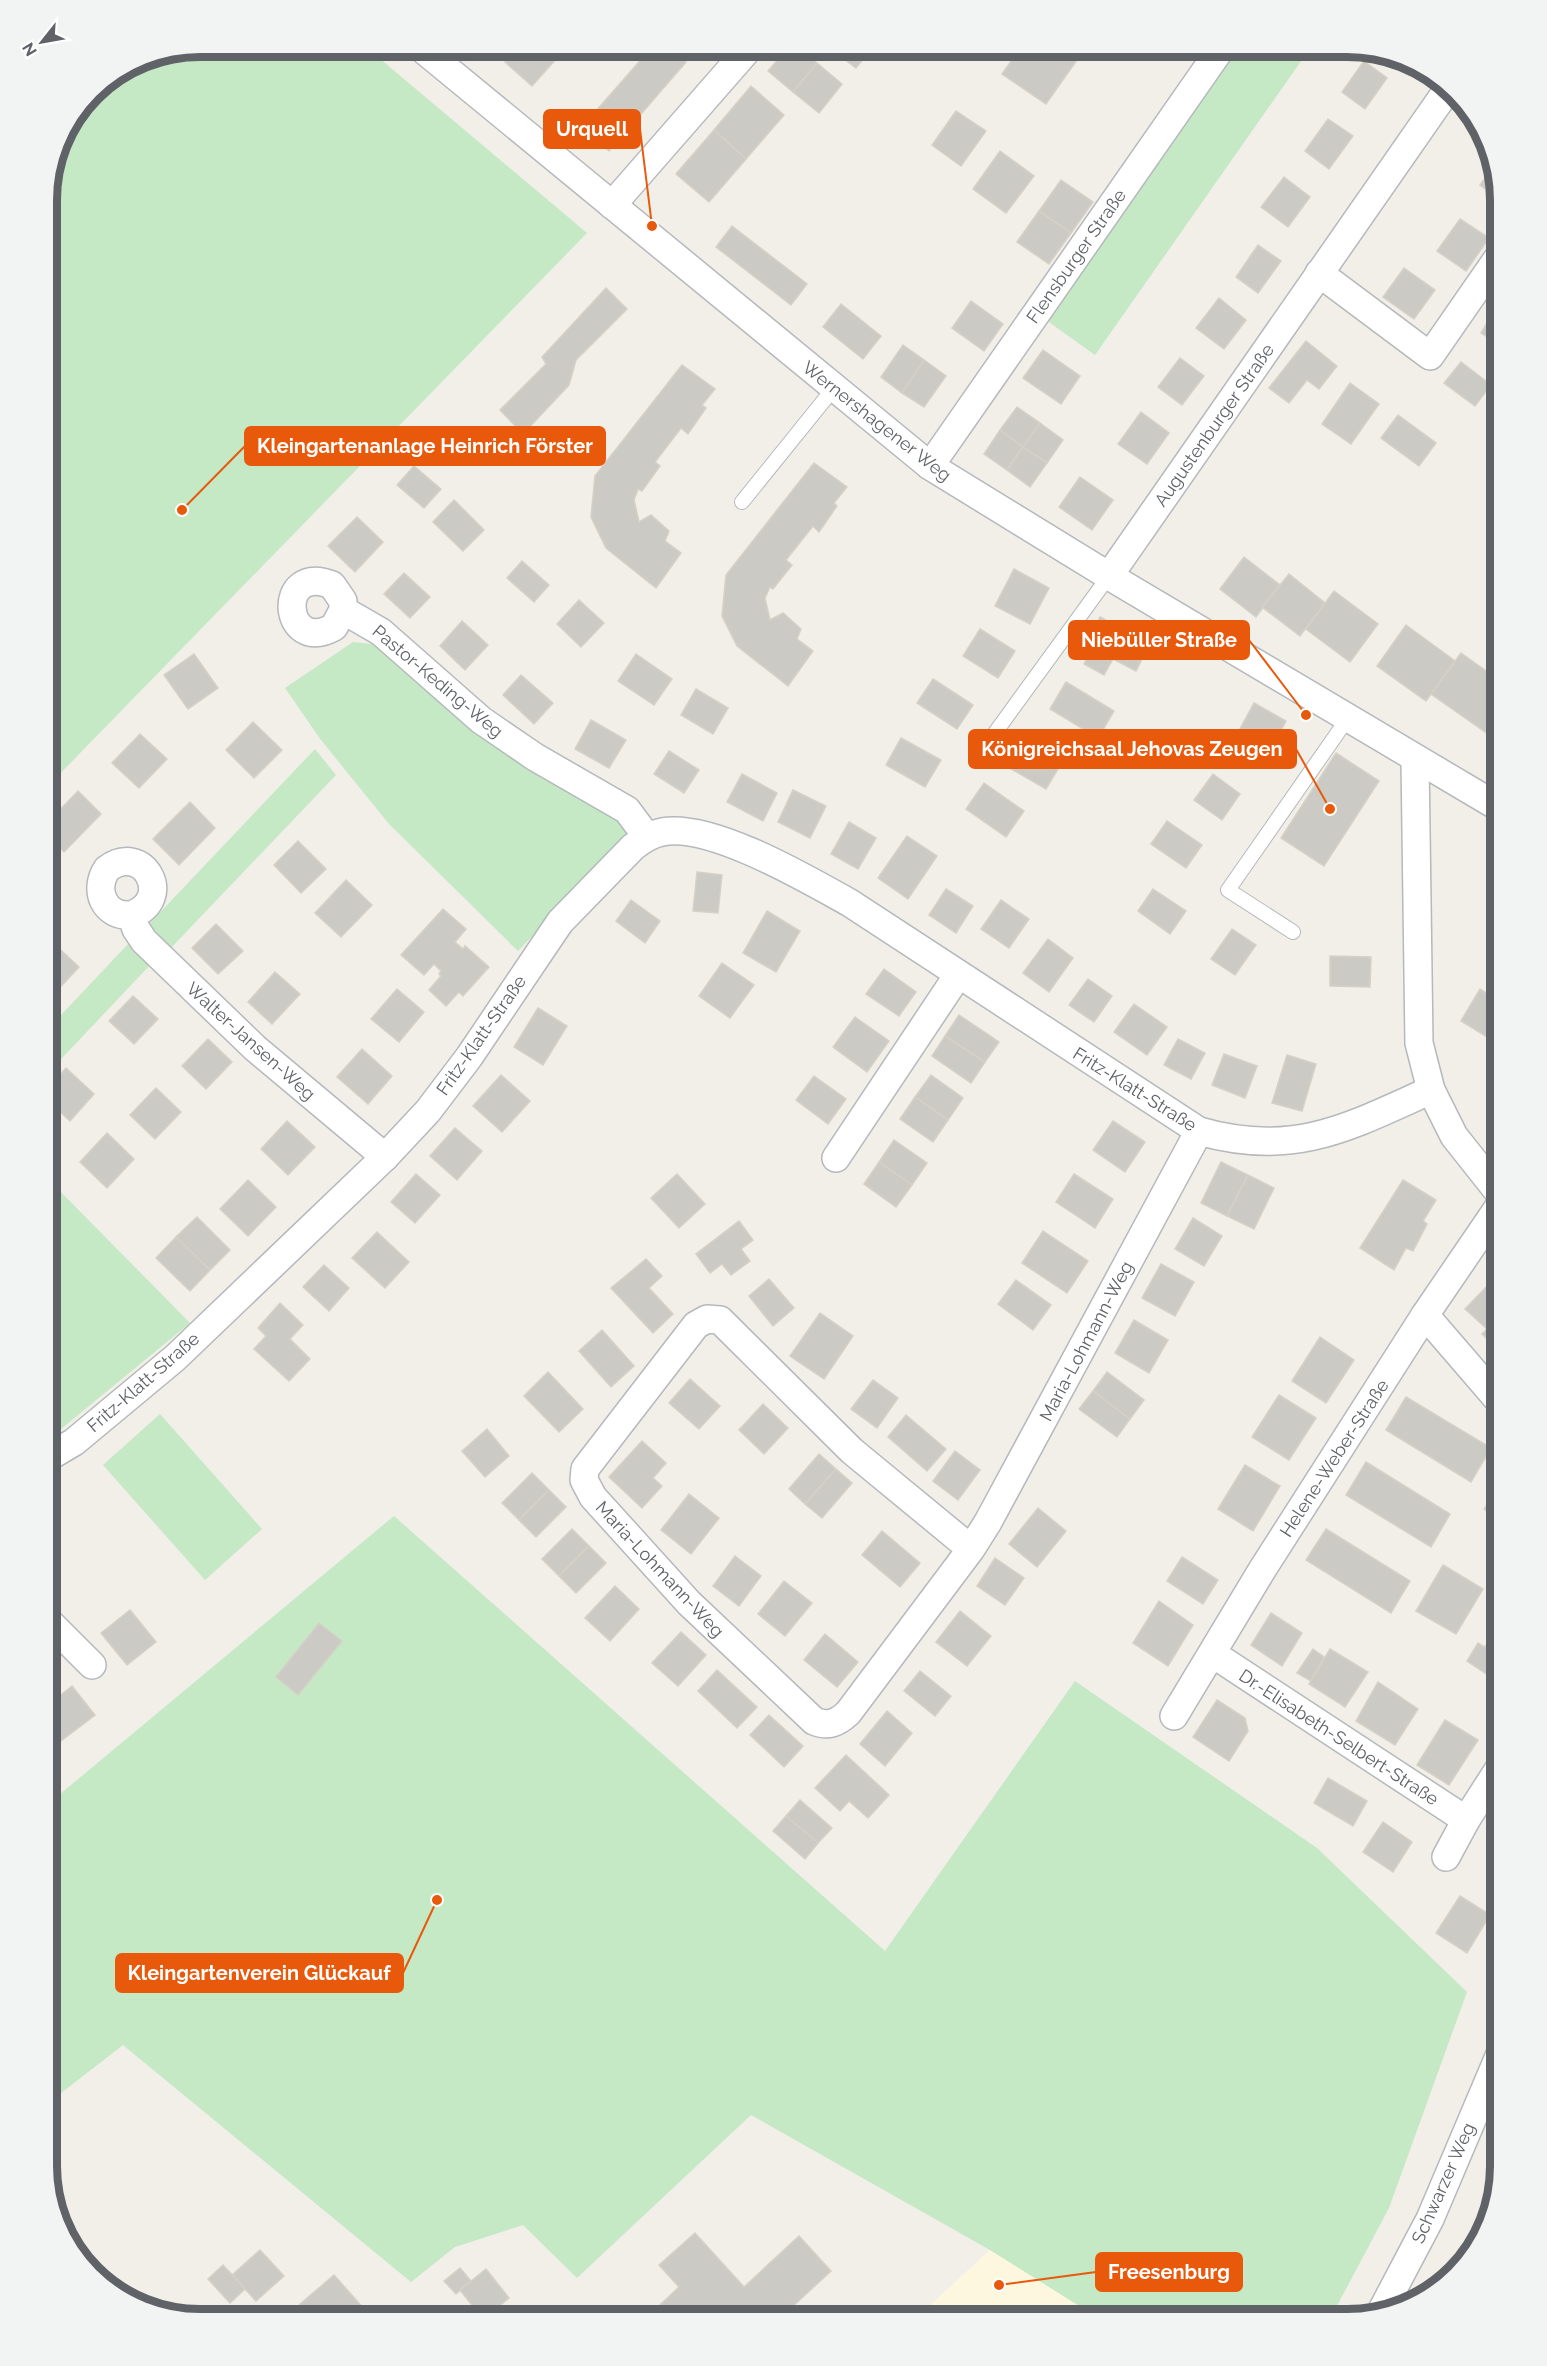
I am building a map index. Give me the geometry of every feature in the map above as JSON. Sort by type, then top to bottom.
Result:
[{"type":"street","name":"Wernershagener Weg","points":[[433,57],[930,466],[1415,759],[1490,799]]},
{"type":"street","points":[[612,205],[741,57]]},
{"type":"street","name":"Flensburger Straße","points":[[930,466],[1215,57]]},
{"type":"street","name":"Augustenburger Straße","points":[[1109,576],[1444,95]]},
{"type":"street","points":[[1319,273],[1430,357],[1490,270]]},
{"type":"street","name":"Pastor-Keding-Weg","points":[[343,610],[381,632],[481,720],[535,757],[627,810],[646,837]]},
{"type":"street","points":[[1415,759],[1419,1043],[1431,1090],[1454,1136],[1490,1181]]},
{"type":"street","name":"Fritz-Klatt-Straße","points":[[57,1452],[74,1442],[175,1358],[385,1157],[428,1110],[469,1057],[560,922],[633,847],[646,837],[661,832],[678,830],[698,833],[771,861],[849,903],[1199,1131],[1249,1142],[1297,1140],[1344,1129],[1431,1090]]},
{"type":"street","name":"Walter-Jansen-Weg","points":[[131,915],[135,928],[144,941],[211,1008],[385,1157]]},
{"type":"street","points":[[837,1158],[958,975]]},
{"type":"street","name":"Maria-Lohmann-Weg","points":[[970,1549],[852,1451],[720,1320],[707,1319],[696,1325],[585,1469],[584,1480],[593,1497],[689,1603],[814,1721],[823,1725],[833,1724],[848,1713],[970,1549],[988,1522],[1199,1131]]},
{"type":"street","name":"Helene-Weber-Straße","points":[[1174,1716],[1262,1570],[1425,1315],[1490,1220]]},
{"type":"street","points":[[1425,1315],[1490,1390]]},
{"type":"street","points":[[57,1630],[92,1665]]},
{"type":"street","name":"Dr.-Elisabeth-Selbert-Straße","points":[[1213,1654],[1466,1820]]},
{"type":"street","points":[[1446,1857],[1490,1783]]},
{"type":"street","name":"Schwarzer Weg","points":[[1385,2304],[1430,2219],[1490,2078]]},
{"type":"lane","points":[[742,502],[834,388]]},
{"type":"lane","points":[[984,748],[1109,576]]},
{"type":"lane","points":[[1293,932],[1228,890],[1348,718]]},
{"type":"shaded area","points":[[990,2250],[1084,2309],[926,2309]]},
{"type":"green space","points":[[378,57],[587,233],[57,777],[57,191],[68,145],[81,121],[99,99],[121,81],[145,68],[182,58]]},
{"type":"green space","points":[[1230,57],[1304,57],[1095,355],[1046,320]]},
{"type":"green space","points":[[353,642],[382,645],[630,824],[631,832],[518,951],[389,824],[321,740],[285,688]]},
{"type":"green space","points":[[315,749],[336,775],[169,950],[156,937],[150,923]]},
{"type":"green space","points":[[128,944],[150,965],[57,1063],[57,1019]]},
{"type":"green space","points":[[57,1188],[190,1323],[57,1432]]},
{"type":"green space","points":[[160,1414],[262,1529],[205,1580],[103,1465]]},
{"type":"green space","points":[[394,1516],[885,1951],[1075,1681],[1317,1848],[1467,1992],[1389,2208],[1335,2309],[1084,2309],[990,2250],[751,2115],[577,2278],[523,2225],[455,2247],[411,2282],[123,2045],[57,2096],[57,1797]]},
{"type":"building","points":[[509,57],[558,57],[532,86],[505,62]]},
{"type":"building","points":[[643,57],[680,57],[686,62],[609,151],[582,127]]},
{"type":"building","points":[[780,57],[810,57],[817,63],[793,92],[768,71]]},
{"type":"building","points":[[841,57],[865,57],[856,68]]},
{"type":"building","points":[[1014,57],[1079,57],[1046,104],[1002,74]]},
{"type":"building","points":[[1364,61],[1387,78],[1365,109],[1342,92]]},
{"type":"building","points":[[817,63],[842,84],[819,113],[793,92]]},
{"type":"building","points":[[751,86],[784,115],[746,159],[714,130]]},
{"type":"building","points":[[956,111],[986,131],[961,166],[932,145]]},
{"type":"building","points":[[1328,119],[1353,136],[1329,169],[1305,151]]},
{"type":"building","points":[[714,130],[746,159],[709,202],[676,174]]},
{"type":"building","points":[[1000,151],[1034,176],[1006,213],[973,189]]},
{"type":"building","points":[[1487,174],[1490,192],[1480,185]]},
{"type":"building","points":[[1284,177],[1310,197],[1288,227],[1261,207]]},
{"type":"building","points":[[1061,180],[1093,202],[1071,233],[1039,211]]},
{"type":"building","points":[[1039,211],[1071,233],[1049,264],[1017,242]]},
{"type":"building","points":[[1460,219],[1489,238],[1466,271],[1437,251]]},
{"type":"building","points":[[732,226],[807,284],[791,305],[716,247]]},
{"type":"building","points":[[1258,245],[1281,261],[1258,293],[1236,277]]},
{"type":"building","points":[[1404,268],[1435,290],[1414,319],[1383,297]]},
{"type":"building","points":[[606,288],[627,309],[576,360],[569,385],[523,434],[500,410],[546,364],[542,357]]},
{"type":"building","points":[[1219,298],[1246,320],[1224,349],[1196,328]]},
{"type":"building","points":[[971,301],[1003,324],[984,351],[952,328]]},
{"type":"building","points":[[841,304],[881,336],[863,359],[823,327]]},
{"type":"building","points":[[1490,318],[1490,339],[1481,333]]},
{"type":"building","points":[[1306,341],[1337,366],[1319,389],[1307,380],[1289,403],[1269,388]]},
{"type":"building","points":[[903,345],[924,360],[902,393],[881,377]]},
{"type":"building","points":[[1043,350],[1080,376],[1061,404],[1023,378]]},
{"type":"building","points":[[1180,358],[1204,376],[1182,405],[1158,387]]},
{"type":"building","points":[[924,360],[946,376],[924,407],[902,393]]},
{"type":"building","points":[[1461,362],[1490,386],[1475,406],[1444,383]]},
{"type":"building","points":[[682,365],[715,389],[702,405],[706,408],[688,434],[681,428],[655,462],[660,466],[642,491],[638,489],[634,500],[639,522],[651,515],[669,531],[665,541],[681,553],[656,588],[606,548],[591,517],[595,476]]},
{"type":"building","points":[[1350,383],[1379,404],[1351,444],[1322,424]]},
{"type":"building","points":[[1017,407],[1040,423],[1023,447],[1000,430]]},
{"type":"building","points":[[1141,412],[1169,433],[1147,464],[1118,444]]},
{"type":"building","points":[[1398,415],[1436,443],[1419,466],[1381,438]]},
{"type":"building","points":[[1040,423],[1063,440],[1047,463],[1023,447]]},
{"type":"building","points":[[1000,430],[1023,447],[1007,470],[984,454]]},
{"type":"building","points":[[1023,447],[1047,463],[1030,487],[1007,470]]},
{"type":"building","points":[[814,463],[847,487],[834,503],[837,506],[819,532],[813,526],[786,560],[792,565],[773,589],[770,587],[765,598],[770,620],[783,613],[801,629],[797,639],[813,651],[788,686],[737,646],[722,616],[726,575]]},
{"type":"building","points":[[414,466],[441,489],[424,508],[397,485]]},
{"type":"building","points":[[1080,477],[1113,500],[1092,530],[1059,507]]},
{"type":"building","points":[[454,500],[484,530],[463,551],[433,522]]},
{"type":"building","points":[[357,517],[383,542],[355,572],[328,546]]},
{"type":"building","points":[[1244,557],[1280,585],[1256,617],[1220,589]]},
{"type":"building","points":[[522,561],[549,585],[534,602],[507,578]]},
{"type":"building","points":[[1014,569],[1049,588],[1030,624],[995,606]]},
{"type":"building","points":[[404,573],[430,597],[410,618],[384,594]]},
{"type":"building","points":[[1289,574],[1325,603],[1300,636],[1262,607]]},
{"type":"building","points":[[1334,591],[1378,624],[1350,662],[1306,629]]},
{"type":"building","points":[[579,600],[604,623],[581,647],[557,624]]},
{"type":"building","points":[[1100,617],[1150,644],[1136,671],[1113,659],[1104,675],[1084,664],[1093,647],[1086,644]]},
{"type":"building","points":[[462,621],[488,645],[465,670],[440,646]]},
{"type":"building","points":[[1406,625],[1455,661],[1426,701],[1377,666]]},
{"type":"building","points":[[980,629],[1015,651],[998,678],[963,656]]},
{"type":"building","points":[[1461,653],[1490,674],[1490,735],[1431,694]]},
{"type":"building","points":[[194,654],[218,688],[188,709],[164,675]]},
{"type":"building","points":[[636,654],[672,679],[654,705],[618,681]]},
{"type":"building","points":[[521,675],[553,703],[534,724],[503,695]]},
{"type":"building","points":[[933,679],[973,705],[957,729],[917,703]]},
{"type":"building","points":[[1066,682],[1114,711],[1098,738],[1050,709]]},
{"type":"building","points":[[696,689],[728,708],[713,734],[681,715]]},
{"type":"building","points":[[1254,703],[1286,721],[1266,758],[1234,740]]},
{"type":"building","points":[[591,720],[626,740],[609,768],[575,749]]},
{"type":"building","points":[[253,722],[282,750],[254,778],[226,750]]},
{"type":"building","points":[[140,734],[167,759],[139,788],[112,763]]},
{"type":"building","points":[[901,738],[941,760],[925,787],[886,765]]},
{"type":"building","points":[[1021,741],[1061,764],[1046,789],[1006,766]]},
{"type":"building","points":[[669,751],[699,770],[684,793],[654,774]]},
{"type":"building","points":[[1336,753],[1379,781],[1324,866],[1281,838]]},
{"type":"building","points":[[742,774],[777,793],[763,821],[727,802]]},
{"type":"building","points":[[1213,774],[1240,794],[1222,820],[1194,800]]},
{"type":"building","points":[[984,783],[1024,811],[1006,837],[966,809]]},
{"type":"building","points":[[793,790],[826,806],[810,838],[778,822]]},
{"type":"building","points":[[78,791],[101,814],[64,852],[57,845],[57,813]]},
{"type":"building","points":[[190,802],[215,828],[179,865],[153,839]]},
{"type":"building","points":[[1167,821],[1202,845],[1186,868],[1151,844]]},
{"type":"building","points":[[849,822],[876,838],[858,869],[831,854]]},
{"type":"building","points":[[907,836],[937,856],[908,899],[878,878]]},
{"type":"building","points":[[298,841],[326,869],[301,893],[274,865]]},
{"type":"building","points":[[697,872],[722,875],[718,913],[693,911]]},
{"type":"building","points":[[346,880],[372,905],[341,937],[315,913]]},
{"type":"building","points":[[946,889],[973,906],[956,933],[929,915]]},
{"type":"building","points":[[1153,889],[1186,911],[1170,934],[1138,911]]},
{"type":"building","points":[[631,900],[660,921],[645,943],[616,921]]},
{"type":"building","points":[[1001,900],[1029,919],[1009,948],[981,929]]},
{"type":"building","points":[[443,909],[466,929],[455,942],[463,949],[465,946],[489,967],[463,996],[459,992],[446,1006],[429,990],[441,976],[439,974],[441,971],[434,964],[424,975],[401,955]]},
{"type":"building","points":[[767,911],[800,931],[776,972],[743,953]]},
{"type":"building","points":[[216,924],[243,951],[218,974],[192,948]]},
{"type":"building","points":[[1232,929],[1256,945],[1235,975],[1211,959]]},
{"type":"building","points":[[1048,939],[1073,958],[1049,992],[1023,973]]},
{"type":"building","points":[[57,946],[79,967],[57,991]]},
{"type":"building","points":[[1330,956],[1371,957],[1370,987],[1330,986]]},
{"type":"building","points":[[722,963],[754,985],[730,1018],[699,996]]},
{"type":"building","points":[[884,969],[916,992],[899,1016],[866,994]]},
{"type":"building","points":[[275,972],[300,994],[272,1024],[248,1002]]},
{"type":"building","points":[[1088,979],[1112,996],[1094,1022],[1069,1005]]},
{"type":"building","points":[[397,989],[424,1012],[399,1042],[371,1019]]},
{"type":"building","points":[[1480,989],[1490,996],[1490,1039],[1461,1021]]},
{"type":"building","points":[[133,996],[158,1019],[134,1044],[109,1021]]},
{"type":"building","points":[[1134,1004],[1167,1027],[1147,1055],[1114,1032]]},
{"type":"building","points":[[538,1008],[567,1026],[543,1065],[514,1047]]},
{"type":"building","points":[[959,1015],[999,1042],[985,1062],[945,1036]]},
{"type":"building","points":[[855,1017],[889,1041],[867,1072],[833,1047]]},
{"type":"building","points":[[945,1036],[985,1062],[971,1083],[932,1056]]},
{"type":"building","points":[[208,1039],[232,1062],[206,1089],[182,1066]]},
{"type":"building","points":[[1178,1039],[1205,1053],[1191,1079],[1164,1065]]},
{"type":"building","points":[[362,1049],[392,1076],[368,1104],[337,1077]]},
{"type":"building","points":[[1224,1054],[1257,1066],[1245,1098],[1212,1085]]},
{"type":"building","points":[[1287,1055],[1316,1064],[1302,1111],[1272,1103]]},
{"type":"building","points":[[66,1068],[94,1094],[70,1121],[57,1109],[57,1078]]},
{"type":"building","points":[[501,1075],[530,1101],[502,1132],[473,1106]]},
{"type":"building","points":[[931,1075],[963,1098],[948,1120],[915,1097]]},
{"type":"building","points":[[814,1076],[846,1099],[828,1124],[796,1100]]},
{"type":"building","points":[[156,1088],[181,1112],[155,1139],[130,1115]]},
{"type":"building","points":[[915,1097],[948,1120],[933,1142],[900,1119]]},
{"type":"building","points":[[287,1121],[315,1147],[288,1175],[261,1149]]},
{"type":"building","points":[[1113,1121],[1145,1142],[1125,1172],[1093,1150]]},
{"type":"building","points":[[455,1128],[482,1151],[457,1180],[430,1156]]},
{"type":"building","points":[[107,1133],[134,1159],[107,1188],[80,1162]]},
{"type":"building","points":[[894,1140],[927,1163],[912,1185],[879,1162]]},
{"type":"building","points":[[879,1162],[912,1185],[896,1207],[864,1184]]},
{"type":"building","points":[[1221,1162],[1248,1175],[1227,1216],[1201,1203]]},
{"type":"building","points":[[416,1174],[440,1195],[415,1223],[391,1202]]},
{"type":"building","points":[[677,1174],[705,1204],[679,1228],[651,1198]]},
{"type":"building","points":[[1074,1174],[1113,1199],[1095,1228],[1056,1202]]},
{"type":"building","points":[[1248,1175],[1274,1188],[1254,1229],[1227,1216]]},
{"type":"building","points":[[248,1180],[276,1207],[248,1236],[220,1209]]},
{"type":"building","points":[[1403,1180],[1436,1200],[1423,1221],[1427,1224],[1413,1251],[1406,1248],[1394,1270],[1360,1248]]},
{"type":"building","points":[[197,1217],[230,1250],[210,1270],[176,1237]]},
{"type":"building","points":[[1193,1218],[1222,1236],[1204,1266],[1175,1249]]},
{"type":"building","points":[[739,1221],[753,1240],[741,1249],[750,1261],[731,1275],[722,1264],[710,1273],[696,1254]]},
{"type":"building","points":[[1043,1231],[1088,1261],[1067,1293],[1022,1263]]},
{"type":"building","points":[[377,1232],[409,1262],[385,1288],[352,1258]]},
{"type":"building","points":[[176,1237],[210,1270],[190,1291],[156,1258]]},
{"type":"building","points":[[646,1259],[662,1276],[649,1288],[673,1314],[653,1333],[611,1288]]},
{"type":"building","points":[[1161,1264],[1194,1282],[1175,1316],[1142,1298]]},
{"type":"building","points":[[324,1265],[349,1288],[329,1311],[303,1287]]},
{"type":"building","points":[[769,1279],[794,1308],[773,1326],[749,1296]]},
{"type":"building","points":[[1016,1280],[1051,1305],[1033,1330],[998,1304]]},
{"type":"building","points":[[1490,1283],[1490,1342],[1482,1334],[1487,1329],[1465,1309]]},
{"type":"building","points":[[280,1303],[303,1325],[290,1339],[310,1359],[289,1381],[254,1349],[266,1336],[258,1328]]},
{"type":"building","points":[[820,1313],[853,1336],[824,1379],[790,1356]]},
{"type":"building","points":[[1134,1320],[1168,1340],[1149,1373],[1115,1353]]},
{"type":"building","points":[[602,1330],[634,1366],[611,1387],[579,1351]]},
{"type":"building","points":[[1320,1337],[1354,1360],[1326,1403],[1292,1381]]},
{"type":"building","points":[[548,1372],[583,1409],[559,1432],[524,1396]]},
{"type":"building","points":[[1107,1372],[1144,1400],[1130,1419],[1093,1391]]},
{"type":"building","points":[[690,1379],[720,1406],[699,1429],[669,1403]]},
{"type":"building","points":[[873,1380],[898,1398],[877,1428],[851,1409]]},
{"type":"building","points":[[1093,1391],[1130,1419],[1117,1437],[1079,1409]]},
{"type":"building","points":[[1279,1395],[1316,1418],[1289,1460],[1252,1437]]},
{"type":"building","points":[[1406,1397],[1490,1447],[1490,1450],[1471,1482],[1386,1430]]},
{"type":"building","points":[[763,1404],[788,1428],[764,1454],[739,1430]]},
{"type":"building","points":[[906,1415],[946,1449],[927,1471],[888,1437]]},
{"type":"building","points":[[487,1429],[509,1456],[485,1477],[462,1451]]},
{"type":"building","points":[[642,1441],[666,1463],[653,1478],[662,1486],[642,1508],[609,1477]]},
{"type":"building","points":[[955,1451],[980,1470],[958,1500],[933,1481]]},
{"type":"building","points":[[819,1454],[836,1469],[805,1504],[789,1489]]},
{"type":"building","points":[[1366,1462],[1450,1514],[1431,1547],[1346,1495]]},
{"type":"building","points":[[1245,1465],[1280,1486],[1253,1531],[1218,1509]]},
{"type":"building","points":[[836,1469],[852,1483],[822,1518],[805,1504]]},
{"type":"building","points":[[532,1473],[549,1490],[519,1520],[502,1503]]},
{"type":"building","points":[[549,1490],[566,1507],[536,1537],[519,1520]]},
{"type":"building","points":[[689,1494],[719,1518],[691,1554],[661,1530]]},
{"type":"building","points":[[1490,1500],[1490,1513],[1484,1509]]},
{"type":"building","points":[[1038,1508],[1066,1531],[1037,1567],[1009,1544]]},
{"type":"building","points":[[572,1529],[589,1546],[559,1576],[542,1559]]},
{"type":"building","points":[[1326,1529],[1410,1581],[1391,1613],[1306,1560]]},
{"type":"building","points":[[882,1531],[920,1563],[900,1587],[862,1555]]},
{"type":"building","points":[[589,1546],[606,1563],[576,1593],[559,1576]]},
{"type":"building","points":[[735,1556],[761,1576],[739,1606],[713,1586]]},
{"type":"building","points":[[1182,1557],[1218,1580],[1203,1604],[1167,1581]]},
{"type":"building","points":[[995,1558],[1024,1578],[1005,1605],[977,1586]]},
{"type":"building","points":[[1443,1565],[1483,1589],[1456,1634],[1416,1611]]},
{"type":"building","points":[[784,1581],[812,1603],[785,1636],[758,1614]]},
{"type":"building","points":[[615,1586],[639,1609],[610,1641],[585,1618]]},
{"type":"building","points":[[1159,1601],[1193,1625],[1168,1666],[1133,1643]]},
{"type":"building","points":[[130,1610],[156,1642],[127,1665],[101,1633]]},
{"type":"building","points":[[960,1611],[991,1636],[967,1666],[936,1642]]},
{"type":"building","points":[[1271,1613],[1302,1633],[1282,1666],[1251,1645]]},
{"type":"building","points":[[319,1623],[342,1641],[298,1695],[276,1677]]},
{"type":"building","points":[[681,1632],[706,1655],[678,1686],[652,1663]]},
{"type":"building","points":[[825,1634],[858,1662],[837,1687],[804,1660]]},
{"type":"building","points":[[1490,1639],[1490,1650],[1485,1647]]},
{"type":"building","points":[[1478,1643],[1490,1651],[1490,1676],[1467,1661]]},
{"type":"building","points":[[1313,1649],[1324,1657],[1311,1681],[1297,1673]]},
{"type":"building","points":[[1330,1649],[1368,1672],[1345,1707],[1309,1684]]},
{"type":"building","points":[[717,1670],[757,1707],[737,1728],[698,1691]]},
{"type":"building","points":[[920,1671],[951,1696],[935,1716],[904,1691]]},
{"type":"building","points":[[1378,1682],[1418,1709],[1395,1745],[1356,1721]]},
{"type":"building","points":[[72,1686],[95,1715],[57,1744],[57,1698]]},
{"type":"building","points":[[1217,1700],[1245,1718],[1248,1731],[1229,1761],[1193,1737]]},
{"type":"building","points":[[887,1711],[912,1733],[885,1766],[860,1744]]},
{"type":"building","points":[[769,1715],[803,1746],[784,1767],[750,1735]]},
{"type":"building","points":[[1445,1720],[1478,1740],[1449,1785],[1417,1765]]},
{"type":"building","points":[[846,1755],[889,1795],[868,1818],[849,1801],[840,1811],[815,1788]]},
{"type":"building","points":[[1328,1778],[1367,1801],[1353,1826],[1314,1803]]},
{"type":"building","points":[[800,1800],[832,1828],[818,1843],[786,1816]]},
{"type":"building","points":[[786,1816],[818,1843],[805,1859],[773,1831]]},
{"type":"building","points":[[1383,1822],[1412,1842],[1393,1872],[1363,1852]]},
{"type":"building","points":[[1460,1896],[1490,1915],[1467,1953],[1436,1933]]},
{"type":"building","points":[[695,2233],[744,2287],[799,2236],[831,2271],[790,2309],[656,2309],[679,2287],[659,2265]]},
{"type":"building","points":[[260,2250],[284,2276],[256,2301],[232,2275]]},
{"type":"building","points":[[223,2265],[245,2289],[230,2303],[208,2279]]},
{"type":"building","points":[[460,2268],[471,2281],[456,2294],[444,2281]]},
{"type":"building","points":[[486,2269],[509,2298],[495,2309],[475,2309],[460,2290]]},
{"type":"building","points":[[334,2275],[364,2309],[302,2309],[299,2305]]},
{"type":"place","name":"Urquell","points":[[652,226]]},
{"type":"place","name":"Kleingartenanlage Heinrich Förster","points":[[182,510]]},
{"type":"place","name":"Niebüller Straße","points":[[1306,715]]},
{"type":"place","name":"Königreichsaal Jehovas Zeugen","points":[[1330,809]]},
{"type":"place","name":"Kleingartenverein Glückauf","points":[[437,1900]]},
{"type":"place","name":"Freesenburg","points":[[999,2285]]}]
